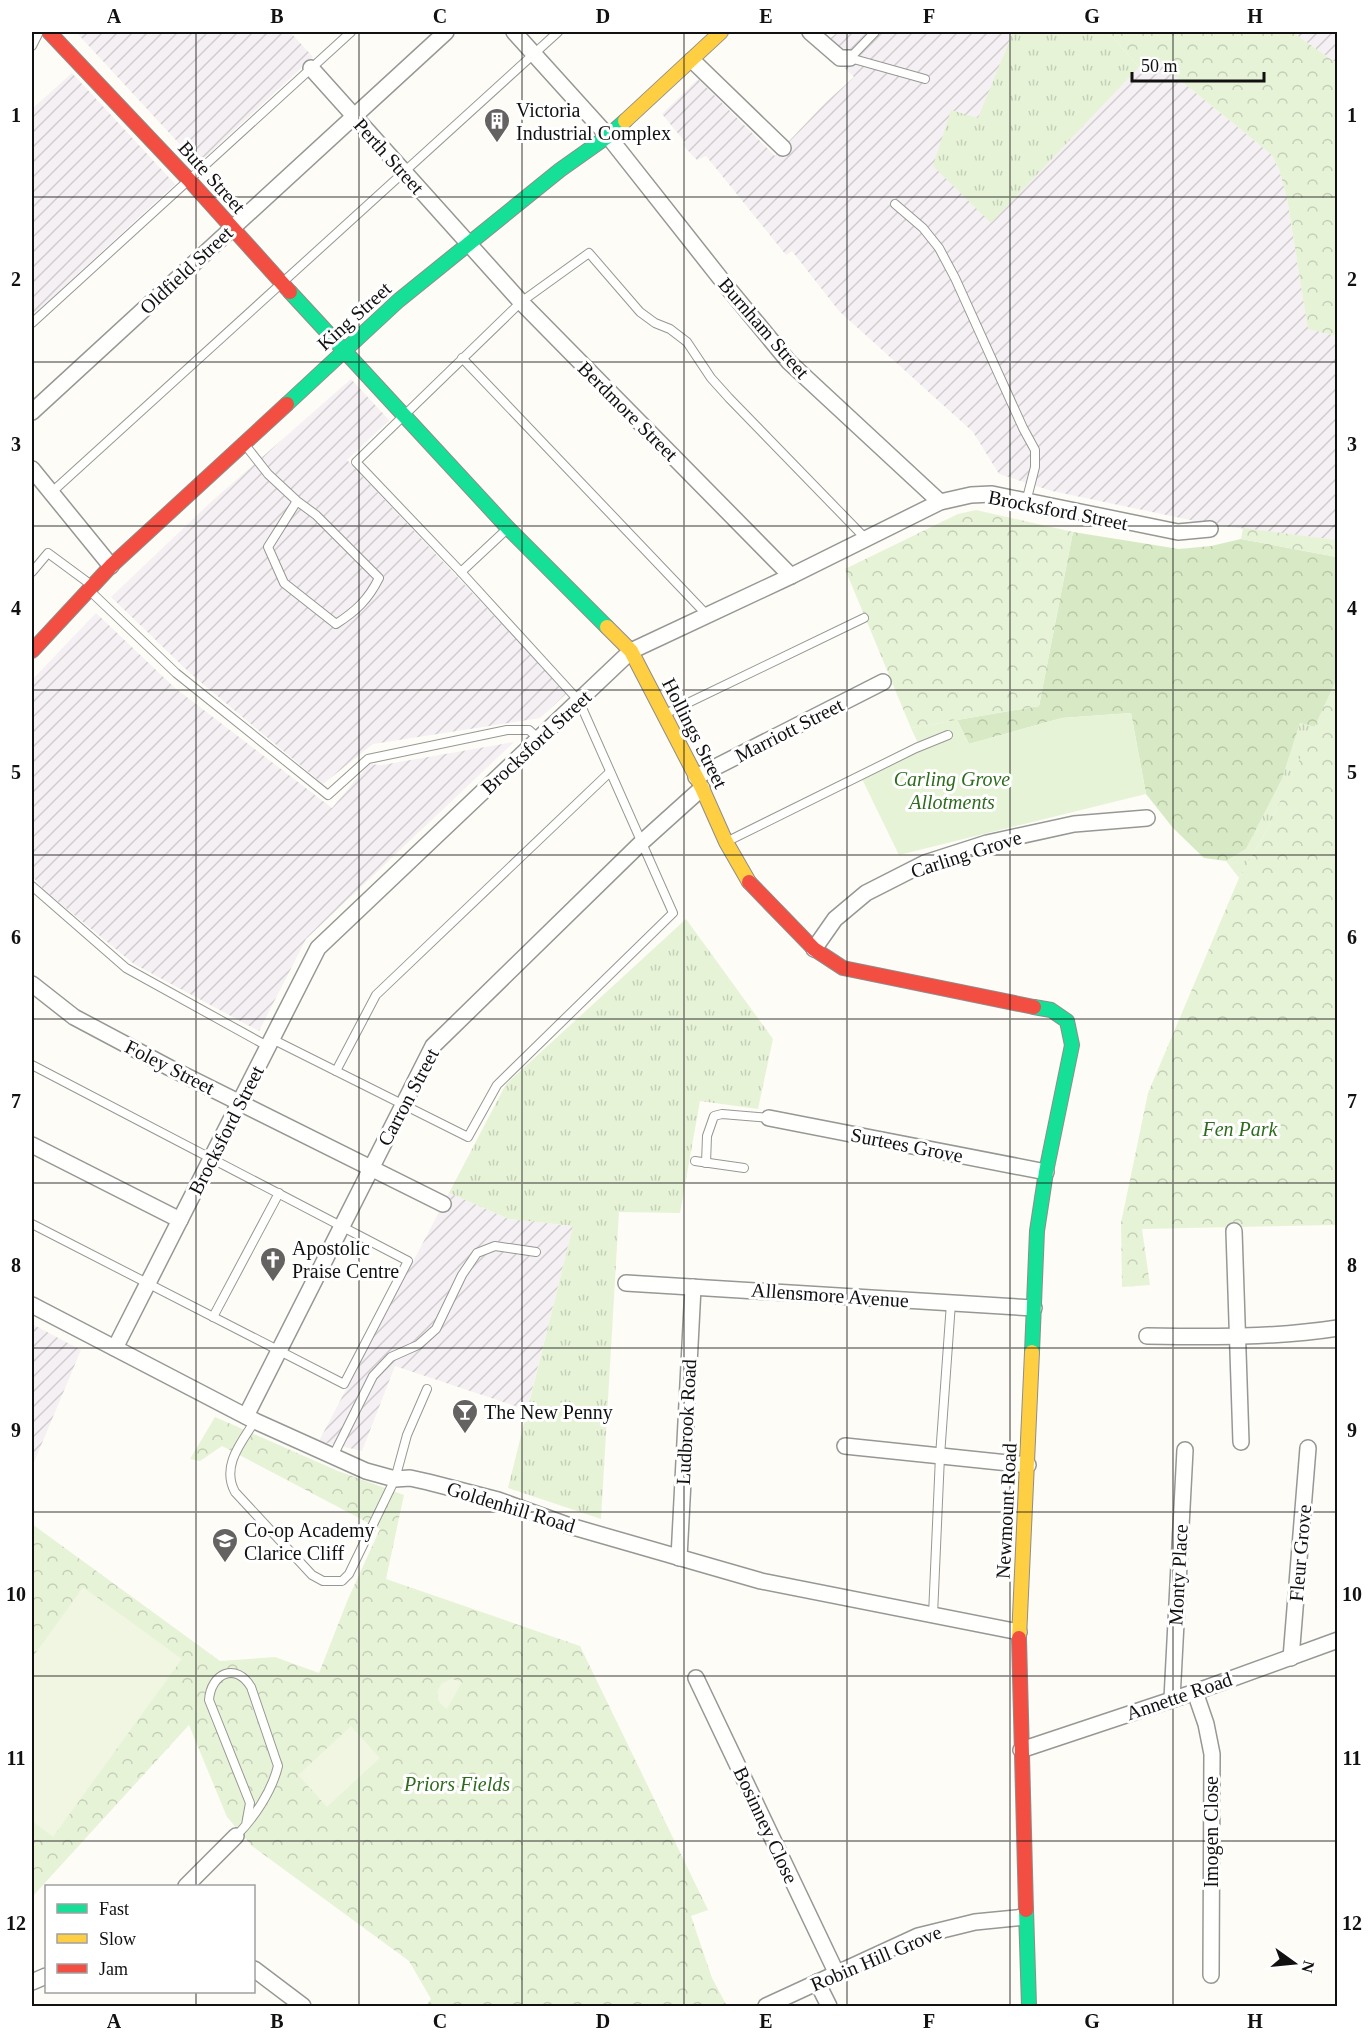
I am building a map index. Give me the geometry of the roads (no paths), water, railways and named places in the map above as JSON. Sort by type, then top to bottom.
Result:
[{"type":"street","name":"Bute Street","points":[[49,32],[190,181],[344,352]]},
{"type":"street","name":"Oldfield Street","points":[[32,412],[446,32]]},
{"type":"street","name":"Burnham Street","points":[[514,32],[608,136],[789,362],[940,502]]},
{"type":"street","name":"King Street","points":[[33,643],[111,566],[398,301],[560,170],[608,136],[721,32]]},
{"type":"street","points":[[810,32],[840,58],[850,58]]},
{"type":"street","points":[[692,60],[783,148]]},
{"type":"street","name":"Perth Street","points":[[311,68],[468,243]]},
{"type":"street","name":"Berdmore Street","points":[[468,243],[521,302],[791,576]]},
{"type":"street","name":"Hollings Street","points":[[344,352],[508,528],[631,651],[699,783],[726,842],[752,887],[813,949],[843,968],[1051,1010],[1067,1021]]},
{"type":"street","points":[[32,469],[111,566]]},
{"type":"street","name":"Brocksford Street","points":[[116,1348],[318,948],[631,651],[791,576],[940,502],[971,495],[992,494],[1178,532],[1210,529]]},
{"type":"street","name":"Marriott Street","points":[[699,783],[883,682]]},
{"type":"street","name":"Carron Street","points":[[250,1418],[369,1168],[433,1046],[642,842],[699,783]]},
{"type":"street","name":"Carling Grove","points":[[813,949],[835,919],[866,892],[924,863],[987,843],[1074,824],[1147,818]]},
{"type":"street","name":"Foley Street","points":[[32,984],[74,1017],[170,1068],[443,1204]]},
{"type":"street","name":"Newmount Road","points":[[1029,2007],[1019,1632],[1037,1231],[1046,1172],[1072,1045],[1067,1021]]},
{"type":"street","name":"Surtees Grove","points":[[769,1118],[1046,1172]]},
{"type":"street","points":[[32,1145],[180,1220]]},
{"type":"street","points":[[1234,1231],[1241,1442]]},
{"type":"street","name":"Allensmore Avenue","points":[[626,1283],[1034,1308]]},
{"type":"street","name":"Ludbrook Road","points":[[679,1558],[693,1287]]},
{"type":"street","name":"Goldenhill Road","points":[[32,1305],[250,1418],[366,1471],[394,1479],[410,1478],[498,1500],[570,1526],[761,1581],[1019,1632]]},
{"type":"street","points":[[1147,1336],[1238,1337],[1306,1333],[1338,1328]]},
{"type":"street","points":[[844,1446],[1028,1465]]},
{"type":"street","name":"Fleur Grove","points":[[1291,1658],[1308,1448]]},
{"type":"street","name":"Monty Place","points":[[1172,1699],[1185,1450]]},
{"type":"street","name":"Annette Road","points":[[1021,1750],[1338,1641]]},
{"type":"street","name":"Bosinney Close","points":[[696,1678],[836,1972]]},
{"type":"street","name":"Imogen Close","points":[[1195,1692],[1206,1724],[1212,1754],[1210,1975]]},
{"type":"street","points":[[188,1885],[241,1830]]},
{"type":"street","name":"Robin Hill Grove","points":[[766,2007],[836,1972],[918,1936],[975,1922],[1025,1917]]},
{"type":"street","points":[[255,1970],[303,2007]]},
{"type":"street","points":[[817,1982],[829,2007]]},
{"type":"lane","points":[[32,46],[39,32]]},
{"type":"lane","points":[[32,324],[351,32]]},
{"type":"lane","points":[[52,492],[558,32]]},
{"type":"lane","points":[[875,32],[850,58],[925,79]]},
{"type":"lane","points":[[895,204],[923,228],[939,248],[1035,450],[1035,467],[1026,502]]},
{"type":"lane","points":[[32,886],[126,968],[270,1043],[336,1071],[468,1137],[497,1085],[673,913],[579,701],[356,462],[521,302],[588,253],[640,312],[655,323],[670,329],[687,342],[711,378],[729,398],[867,539]]},
{"type":"lane","points":[[462,358],[708,616]]},
{"type":"lane","points":[[243,443],[268,474],[316,515],[379,578],[371,595],[351,614],[336,624],[284,583],[268,547],[297,501]]},
{"type":"lane","points":[[461,572],[508,528]]},
{"type":"lane","points":[[32,572],[48,553],[91,588],[176,673],[328,795],[368,759],[507,730],[529,730],[539,739]]},
{"type":"lane","points":[[664,714],[864,618]]},
{"type":"lane","points":[[726,842],[916,748],[948,735]]},
{"type":"lane","points":[[336,1071],[376,995],[610,772]]},
{"type":"lane","points":[[32,1065],[408,1262],[344,1384],[32,1224]]},
{"type":"lane","points":[[706,1163],[707,1136],[714,1116],[722,1114],[769,1118]]},
{"type":"lane","points":[[694,1161],[744,1168]]},
{"type":"lane","points":[[213,1317],[279,1193]]},
{"type":"lane","points":[[333,1456],[373,1376],[391,1357],[418,1345],[436,1329],[462,1275],[477,1253],[495,1246],[536,1252]]},
{"type":"lane","points":[[933,1615],[940,1456],[951,1303]]},
{"type":"lane","points":[[250,1418],[235,1453],[229,1472],[229,1482],[235,1492],[312,1575],[323,1581],[342,1581],[349,1574],[394,1479],[407,1435],[427,1389]]},
{"type":"lane","points":[[226,1673],[236,1674],[246,1679],[251,1687],[278,1766],[276,1776],[266,1795],[241,1830],[250,1803],[209,1700],[210,1688],[216,1679],[226,1673]]},
{"type":"place","name":"Victoria Industrial Complex","points":[[497,144]]},
{"type":"place","name":"Apostolic Praise Centre","points":[[273,1283]]},
{"type":"place","name":"The New Penny","points":[[465,1435]]},
{"type":"place","name":"Co-op Academy Clarice Cliff","points":[[225,1564]]},
{"type":"park label","name":"Carling Grove Allotments","points":[[952,790]]},
{"type":"park label","name":"Fen Park","points":[[1240,1129]]},
{"type":"park label","name":"Priors Fields","points":[[457,1784]]}]
